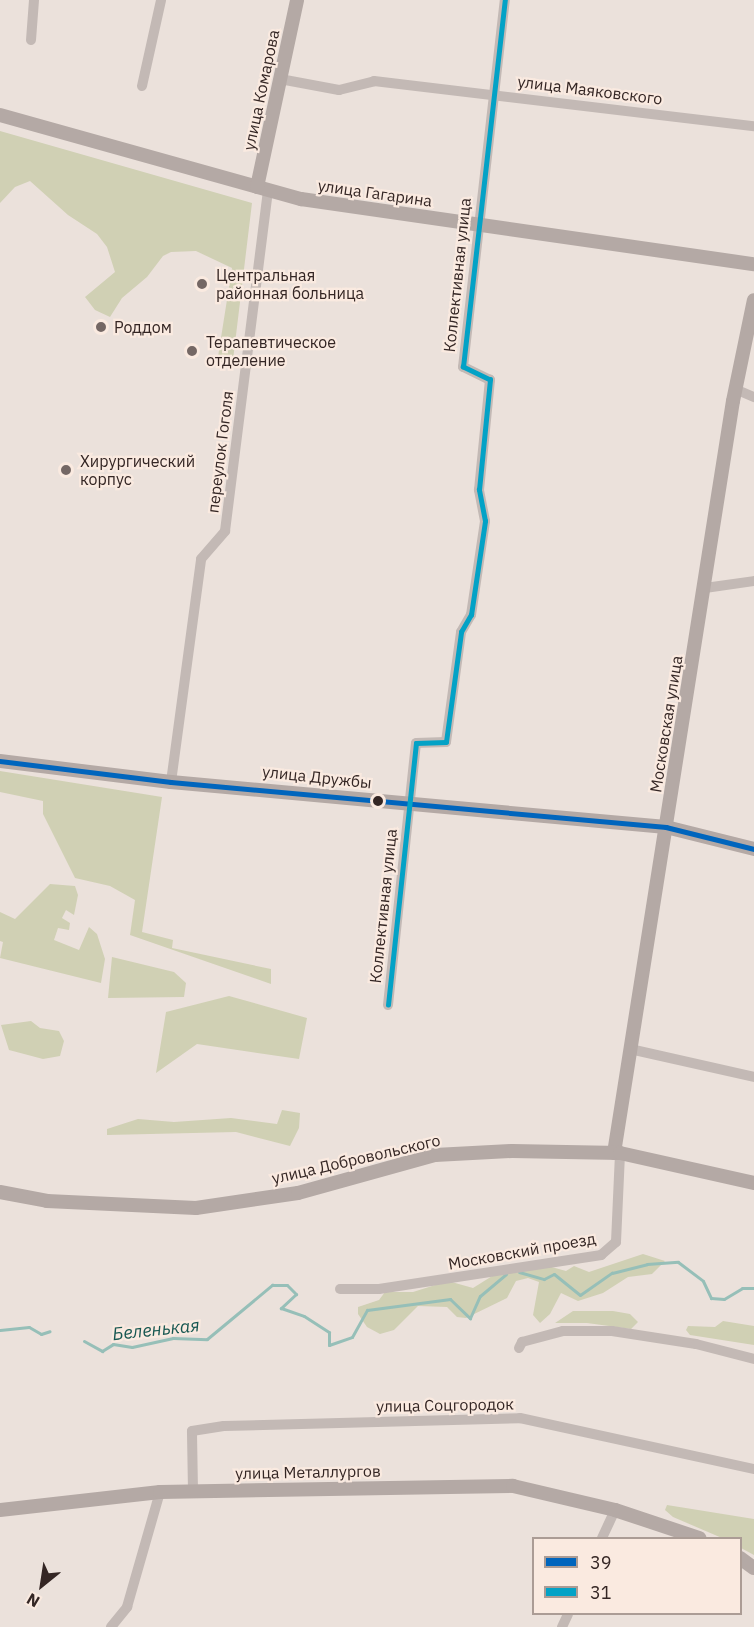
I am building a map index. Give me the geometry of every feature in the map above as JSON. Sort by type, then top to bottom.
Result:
[{"type":"street","points":[[31,40],[34,0]]},
{"type":"street","points":[[142,86],[161,0]]},
{"type":"street","name":"улица Комарова","points":[[263,188],[280,79],[297,0]]},
{"type":"street","name":"Коллективная улица","points":[[388,1005],[416,743],[447,742],[461,632],[471,615],[485,521],[479,490],[490,380],[462,367],[505,0]]},
{"type":"street","name":"улица Маяковского","points":[[280,79],[339,90],[374,81],[754,126]]},
{"type":"street","name":"улица Гагарина","points":[[0,115],[302,199],[754,264]]},
{"type":"street","name":"переулок Гоголя","points":[[171,782],[201,559],[225,531],[263,188]]},
{"type":"street","name":"Московская улица","points":[[617,1153],[630,1049],[735,388],[754,300]]},
{"type":"street","points":[[735,388],[754,397]]},
{"type":"street","points":[[705,588],[754,581]]},
{"type":"street","name":"улица Дружбы","points":[[0,761],[171,782],[666,827],[754,849]]},
{"type":"street","points":[[630,1049],[754,1077]]},
{"type":"street","name":"улица Добровольского","points":[[0,1192],[47,1201],[196,1208],[298,1192],[435,1155],[512,1151],[617,1153],[754,1183]]},
{"type":"street","name":"Московский проезд","points":[[340,1289],[379,1289],[601,1255],[616,1242],[617,1153]]},
{"type":"street","points":[[519,1348],[522,1342],[563,1331],[612,1331],[696,1344],[754,1359]]},
{"type":"street","name":"улица Соцгородок","points":[[193,1491],[192,1431],[224,1426],[520,1418],[754,1469]]},
{"type":"street","name":"улица Металлургов","points":[[0,1510],[160,1492],[513,1486],[615,1510],[693,1537]]},
{"type":"street","points":[[111,1627],[127,1607],[160,1492]]},
{"type":"street","points":[[603,1537],[615,1510]]},
{"type":"street","points":[[742,1559],[754,1568]]},
{"type":"green space","points":[[0,131],[252,203],[233,360],[217,363],[232,268],[196,251],[171,252],[163,256],[147,277],[122,298],[110,317],[95,310],[85,297],[115,272],[107,247],[97,234],[68,215],[30,181],[15,187],[0,203]]},
{"type":"green space","points":[[0,771],[162,797],[142,932],[173,940],[172,948],[271,969],[271,984],[130,935],[135,900],[110,886],[75,878],[43,814],[43,801],[0,792]]},
{"type":"green space","points":[[50,884],[75,886],[78,895],[74,915],[66,910],[62,918],[70,923],[69,930],[58,928],[54,940],[79,950],[89,927],[97,934],[105,959],[101,983],[0,958],[3,942],[0,941],[0,912],[15,919]]},
{"type":"green space","points":[[112,957],[174,972],[186,983],[184,997],[108,998]]},
{"type":"green space","points":[[229,996],[307,1018],[299,1059],[197,1044],[156,1073],[166,1012]]},
{"type":"green space","points":[[31,1021],[40,1028],[59,1031],[64,1041],[60,1056],[43,1059],[9,1050],[1,1025]]},
{"type":"green space","points":[[282,1110],[300,1113],[299,1128],[290,1146],[236,1132],[107,1135],[107,1129],[138,1119],[174,1122],[231,1118],[277,1124]]},
{"type":"green space","points":[[643,1254],[665,1261],[652,1274],[628,1277],[603,1293],[578,1301],[561,1293],[550,1314],[540,1323],[533,1315],[539,1282],[528,1278],[516,1281],[507,1298],[466,1318],[457,1317],[447,1307],[418,1306],[394,1330],[380,1334],[367,1327],[358,1314],[358,1307],[379,1300],[385,1292],[413,1292],[448,1281],[473,1288],[497,1273],[548,1266],[566,1271],[574,1266],[589,1272]]},
{"type":"green space","points":[[573,1311],[613,1311],[630,1314],[638,1322],[631,1329],[587,1323],[555,1323]]},
{"type":"green space","points":[[723,1321],[754,1326],[754,1345],[690,1335],[686,1330],[688,1326],[715,1327]]},
{"type":"green space","points":[[667,1505],[754,1519],[754,1555],[742,1549],[742,1537],[720,1537],[673,1517],[665,1510]]},
{"type":"waterway","name":"Беленькая","points":[[519,1272],[544,1279],[554,1274],[580,1295],[612,1273],[647,1264],[678,1262],[703,1281],[711,1298],[724,1299],[742,1288],[754,1288]]},
{"type":"waterway","name":"Беленькая","points":[[84,1341],[102,1351],[113,1344],[132,1347],[173,1338],[207,1339],[272,1285],[287,1285],[296,1294],[281,1308],[304,1316],[329,1332],[329,1345],[352,1337],[367,1310],[450,1299],[470,1318],[480,1296],[506,1274]]},
{"type":"waterway","name":"Беленькая","points":[[0,1330],[29,1327],[41,1334],[50,1331]]},
{"type":"transit line","name":"31","points":[[388,1005],[416,743],[446,742],[461,632],[471,615],[485,521],[479,490],[490,380],[463,367],[505,0]]},
{"type":"transit line","name":"39","points":[[0,761],[171,782],[666,827],[754,849]]},
{"type":"place","name":"Центральная районная больница","points":[[202,284]]},
{"type":"place","name":"Роддом","points":[[101,327]]},
{"type":"place","name":"Терапевтическое отделение","points":[[192,351]]},
{"type":"place","name":"Хирургический корпус","points":[[66,470]]}]
